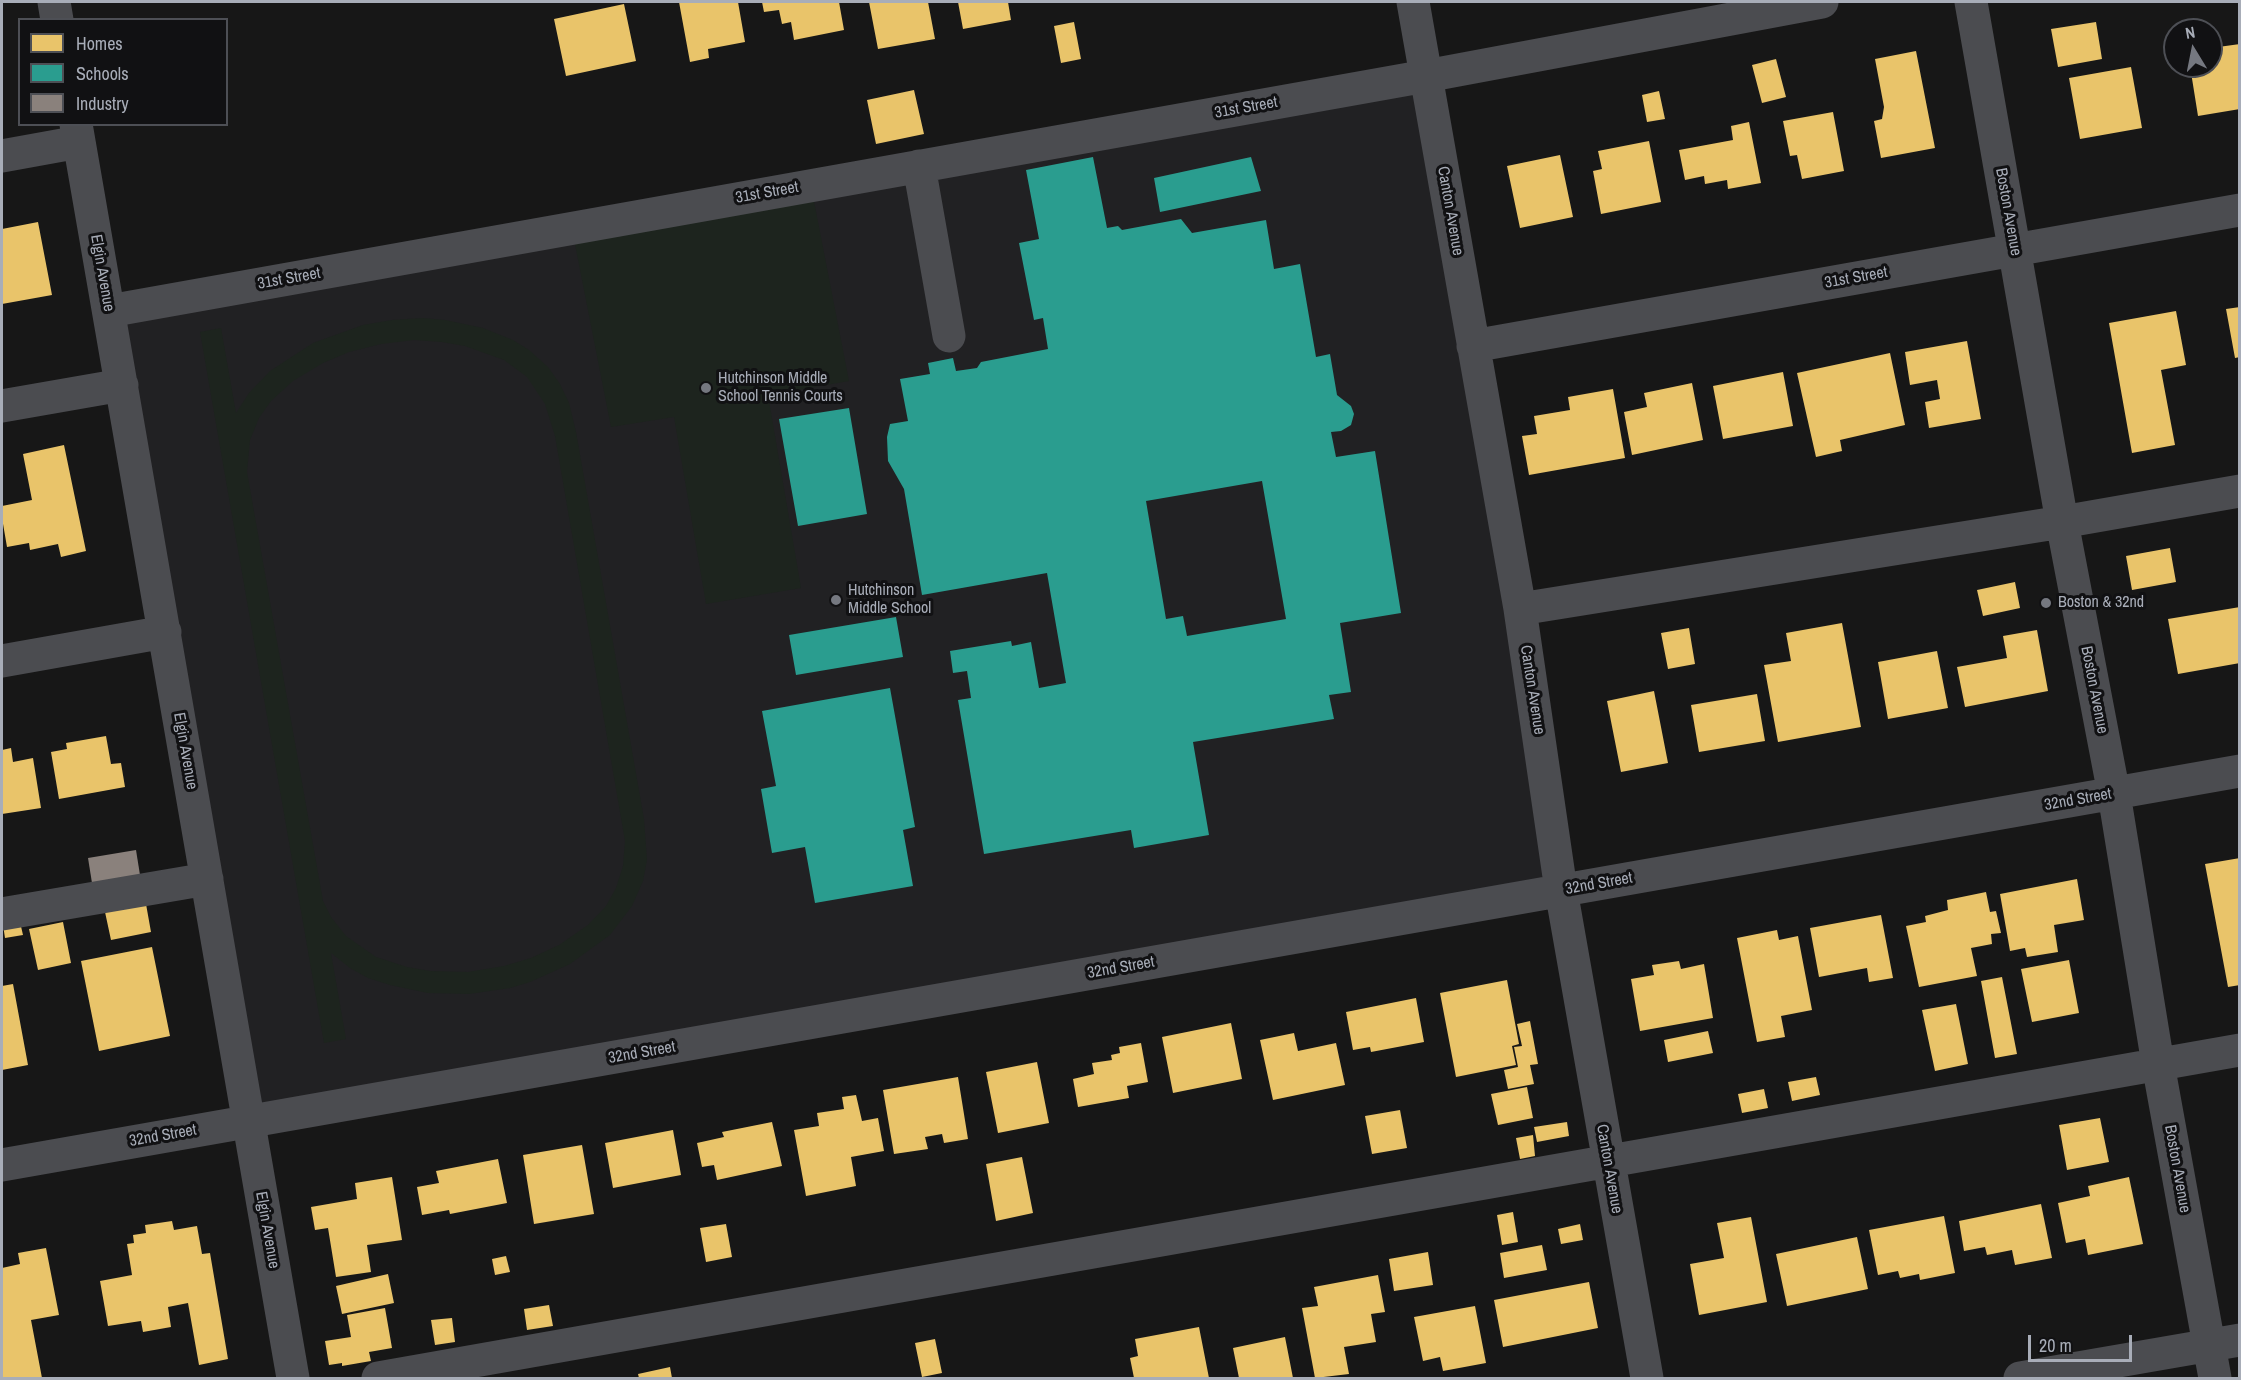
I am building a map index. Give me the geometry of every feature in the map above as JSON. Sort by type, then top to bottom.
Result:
[{"type":"street","points":[[54,2],[57,18]]},
{"type":"street","name":"Canton Avenue","points":[[1413,2],[1520,609],[1561,890],[1647,1378]]},
{"type":"street","name":"31st Street","points":[[109,310],[1426,76],[1822,2]]},
{"type":"street","name":"Boston Avenue","points":[[1971,2],[2062,522],[2114,794],[2158,1064],[2224,1343],[2215,1378]]},
{"type":"street","points":[[2,156],[78,133]]},
{"type":"street","name":"Elgin Avenue","points":[[78,133],[293,1378]]},
{"type":"street","points":[[920,166],[949,336]]},
{"type":"street","name":"31st Street","points":[[1473,346],[2240,210]]},
{"type":"street","points":[[2,406],[122,385]]},
{"type":"street","points":[[1520,609],[2062,522],[2240,491]]},
{"type":"street","points":[[2,661],[165,632]]},
{"type":"street","name":"32nd Street","points":[[2,1165],[2240,771]]},
{"type":"street","points":[[2,914],[207,879]]},
{"type":"street","points":[[378,1378],[2240,1050]]},
{"type":"street","points":[[2020,1378],[2224,1343]]},
{"type":"shaded area","name":"Hutchinson Middle School","points":[[1426,76],[1561,890],[248,1123],[109,311]]},
{"type":"shaded area","name":"Hutchinson Middle School Tennis Courts","points":[[811,186],[849,381],[768,395],[801,588],[706,604],[674,417],[611,427],[572,229]]},
{"type":"shaded area","points":[[423,318],[445,320],[483,328],[513,340],[529,350],[548,367],[569,403],[644,819],[647,860],[643,881],[632,906],[610,935],[570,964],[530,982],[510,988],[469,994],[428,993],[368,978],[331,953],[346,1039],[324,1043],[200,332],[221,328],[236,413],[249,393],[270,371],[313,343],[363,325]],"holes":[[[414,340],[465,346],[504,360],[527,377],[545,404],[555,436],[625,841],[623,866],[616,888],[606,906],[588,925],[559,945],[531,958],[504,966],[468,972],[430,971],[407,967],[376,957],[346,936],[331,917],[323,901],[247,472],[250,440],[259,418],[271,401],[293,381],[323,363],[349,352],[381,344]]]},
{"type":"building: Homes","points":[[679,2],[738,2],[745,42],[708,49],[709,58],[690,62]]},
{"type":"building: Homes","points":[[762,2],[839,2],[844,30],[794,40],[791,22],[782,24],[779,10],[764,12]]},
{"type":"building: Homes","points":[[869,2],[928,2],[935,39],[878,49]]},
{"type":"building: Homes","points":[[958,2],[1008,2],[1011,20],[963,29]]},
{"type":"building: Homes","points":[[624,4],[636,61],[566,76],[554,19]]},
{"type":"building: Homes","points":[[1074,22],[1081,59],[1061,63],[1054,26]]},
{"type":"building: Homes","points":[[2096,22],[2102,59],[2058,67],[2051,29]]},
{"type":"building: Homes","points":[[2240,44],[2240,109],[2198,116],[2192,78],[2223,78],[2223,46]]},
{"type":"building: Homes","points":[[1916,51],[1935,148],[1881,158],[1874,121],[1882,119],[1884,107],[1875,59]]},
{"type":"building: Homes","points":[[1776,59],[1786,97],[1762,103],[1752,65]]},
{"type":"building: Homes","points":[[2131,67],[2142,128],[2080,139],[2069,78]]},
{"type":"building: Homes","points":[[914,90],[924,134],[876,144],[867,100]]},
{"type":"building: Homes","points":[[1659,91],[1665,119],[1647,122],[1642,95]]},
{"type":"building: Homes","points":[[1833,112],[1844,171],[1802,179],[1797,155],[1790,156],[1783,121]]},
{"type":"building: Homes","points":[[1749,122],[1761,183],[1728,189],[1727,180],[1705,184],[1704,176],[1685,180],[1679,150],[1733,140],[1731,126]]},
{"type":"building: Homes","points":[[1649,141],[1661,202],[1601,214],[1593,171],[1602,169],[1598,151]]},
{"type":"building: Homes","points":[[1560,155],[1573,217],[1520,228],[1507,166]]},
{"type":"building: Homes","points":[[38,222],[52,295],[2,304],[2,229]]},
{"type":"building: Homes","points":[[2240,307],[2240,357],[2235,358],[2226,309]]},
{"type":"building: Homes","points":[[2176,311],[2186,365],[2161,370],[2175,445],[2132,453],[2109,323]]},
{"type":"building: Homes","points":[[1967,341],[1981,419],[1929,428],[1925,402],[1940,399],[1937,380],[1910,385],[1905,352]]},
{"type":"building: Homes","points":[[1890,353],[1905,425],[1840,440],[1842,451],[1816,457],[1797,373]]},
{"type":"building: Homes","points":[[1783,372],[1793,426],[1723,439],[1713,386]]},
{"type":"building: Homes","points":[[1692,383],[1703,440],[1632,455],[1624,412],[1647,407],[1644,393]]},
{"type":"building: Homes","points":[[1613,389],[1625,458],[1529,475],[1522,436],[1537,434],[1534,416],[1570,410],[1568,397]]},
{"type":"building: Homes","points":[[64,445],[86,551],[61,557],[58,544],[30,550],[29,543],[7,547],[2,506],[32,500],[23,454]]},
{"type":"building: Homes","points":[[2170,548],[2176,582],[2132,590],[2126,556]]},
{"type":"building: Homes","points":[[2015,582],[2020,608],[1983,616],[1977,590]]},
{"type":"building: Homes","points":[[2240,607],[2240,663],[2178,674],[2168,619]]},
{"type":"building: Homes","points":[[1842,623],[1861,727],[1778,742],[1764,665],[1791,661],[1786,633]]},
{"type":"building: Homes","points":[[1689,628],[1695,664],[1668,669],[1661,633]]},
{"type":"building: Homes","points":[[2037,630],[2048,691],[1965,707],[1957,667],[2007,658],[2003,636]]},
{"type":"building: Homes","points":[[1937,651],[1948,708],[1888,719],[1878,662]]},
{"type":"building: Homes","points":[[1654,691],[1668,763],[1621,772],[1607,701]]},
{"type":"building: Homes","points":[[1757,694],[1765,741],[1699,752],[1691,705]]},
{"type":"building: Homes","points":[[106,736],[111,764],[121,763],[125,787],[59,799],[51,752],[67,749],[66,743]]},
{"type":"building: Homes","points":[[11,748],[13,762],[33,758],[41,808],[2,814],[2,750]]},
{"type":"building: Homes","points":[[2240,858],[2240,985],[2228,987],[2205,864]]},
{"type":"building: Homes","points":[[2077,879],[2084,920],[2054,925],[2058,952],[2027,957],[2025,948],[2010,951],[2000,894]]},
{"type":"building: Homes","points":[[1986,892],[1990,912],[1996,911],[2001,933],[1991,934],[1992,944],[1971,948],[1977,976],[1919,987],[1906,926],[1926,922],[1925,916],[1948,910],[1947,900]]},
{"type":"building: Homes","points":[[146,904],[151,932],[111,940],[105,912]]},
{"type":"building: Homes","points":[[1881,915],[1893,978],[1869,982],[1867,968],[1819,977],[1810,928]]},
{"type":"building: Homes","points":[[20,922],[23,935],[5,938],[3,925]]},
{"type":"building: Homes","points":[[63,922],[71,963],[38,970],[29,929]]},
{"type":"building: Homes","points":[[1777,930],[1779,940],[1798,936],[1812,1010],[1781,1016],[1785,1037],[1757,1042],[1737,938]]},
{"type":"building: Homes","points":[[152,947],[170,1036],[99,1051],[81,961]]},
{"type":"building: Homes","points":[[2069,960],[2079,1013],[2032,1022],[2021,969]]},
{"type":"building: Homes","points":[[1679,961],[1681,969],[1704,964],[1713,1018],[1640,1031],[1631,979],[1654,975],[1652,965]]},
{"type":"building: Homes","points":[[2002,977],[2017,1054],[1995,1058],[1981,981]]},
{"type":"building: Homes","points":[[1507,980],[1519,1044],[1512,1046],[1516,1065],[1456,1077],[1440,993]]},
{"type":"building: Homes","points":[[13,984],[28,1065],[2,1070],[2,986]]},
{"type":"building: Homes","points":[[1416,998],[1424,1042],[1371,1052],[1370,1047],[1353,1050],[1346,1012]]},
{"type":"building: Homes","points":[[1956,1004],[1968,1064],[1935,1071],[1922,1010]]},
{"type":"building: Homes","points":[[1530,1021],[1538,1064],[1530,1065],[1534,1084],[1508,1089],[1504,1070],[1518,1067],[1514,1047],[1522,1046],[1517,1024]]},
{"type":"building: Homes","points":[[1231,1023],[1242,1079],[1173,1093],[1162,1037]]},
{"type":"building: Homes","points":[[1708,1031],[1713,1053],[1668,1062],[1664,1040]]},
{"type":"building: Homes","points":[[1294,1033],[1298,1051],[1336,1043],[1345,1085],[1273,1100],[1260,1040]]},
{"type":"building: Homes","points":[[1141,1043],[1148,1082],[1127,1086],[1129,1098],[1078,1107],[1073,1079],[1094,1074],[1092,1063],[1112,1060],[1111,1055],[1120,1053],[1119,1047]]},
{"type":"building: Homes","points":[[1037,1062],[1049,1123],[998,1133],[986,1072]]},
{"type":"building: Homes","points":[[958,1077],[968,1139],[944,1143],[942,1134],[925,1137],[928,1149],[894,1154],[883,1090]]},
{"type":"building: Homes","points":[[1816,1077],[1820,1095],[1792,1101],[1788,1082]]},
{"type":"building: Homes","points":[[1527,1087],[1533,1118],[1498,1125],[1491,1094]]},
{"type":"building: Homes","points":[[1764,1089],[1768,1108],[1742,1113],[1738,1094]]},
{"type":"building: Homes","points":[[856,1095],[862,1121],[878,1118],[884,1151],[851,1157],[856,1186],[806,1196],[794,1130],[819,1126],[817,1113],[844,1109],[842,1097]]},
{"type":"building: Homes","points":[[1400,1110],[1407,1148],[1372,1154],[1365,1116]]},
{"type":"building: Homes","points":[[2100,1118],[2109,1162],[2067,1170],[2059,1125]]},
{"type":"building: Homes","points":[[772,1122],[782,1166],[717,1180],[714,1165],[702,1167],[697,1143],[724,1137],[722,1132]]},
{"type":"building: Homes","points":[[1567,1122],[1569,1136],[1537,1142],[1534,1127]]},
{"type":"building: Homes","points":[[673,1130],[681,1175],[613,1188],[605,1143]]},
{"type":"building: Homes","points":[[1533,1135],[1535,1156],[1520,1159],[1516,1138]]},
{"type":"building: Homes","points":[[582,1145],[594,1214],[534,1224],[523,1155]]},
{"type":"building: Homes","points":[[1022,1157],[1033,1213],[996,1221],[986,1164]]},
{"type":"building: Homes","points":[[498,1159],[507,1203],[450,1214],[449,1210],[422,1215],[417,1187],[439,1183],[436,1171]]},
{"type":"building: Homes","points":[[392,1177],[402,1240],[367,1245],[371,1272],[336,1277],[328,1228],[315,1230],[311,1207],[357,1199],[355,1183]]},
{"type":"building: Homes","points":[[2129,1177],[2143,1244],[2088,1255],[2085,1239],[2066,1243],[2058,1203],[2090,1196],[2088,1186]]},
{"type":"building: Homes","points":[[2041,1204],[2052,1258],[2015,1265],[2012,1250],[1987,1255],[1985,1247],[1964,1251],[1959,1221]]},
{"type":"building: Homes","points":[[1513,1212],[1518,1242],[1502,1245],[1497,1215]]},
{"type":"building: Homes","points":[[1944,1216],[1955,1273],[1920,1280],[1919,1274],[1900,1278],[1898,1271],[1878,1275],[1869,1230]]},
{"type":"building: Homes","points":[[1751,1217],[1767,1302],[1699,1315],[1690,1264],[1724,1258],[1717,1223]]},
{"type":"building: Homes","points":[[172,1221],[174,1230],[197,1226],[202,1254],[210,1253],[228,1359],[199,1365],[188,1303],[168,1307],[171,1327],[143,1332],[141,1321],[108,1326],[100,1281],[132,1275],[127,1244],[134,1243],[133,1235],[146,1233],[145,1225]]},
{"type":"building: Homes","points":[[726,1224],[732,1257],[706,1262],[700,1228]]},
{"type":"building: Homes","points":[[1580,1224],[1583,1240],[1561,1244],[1558,1229]]},
{"type":"building: Homes","points":[[1857,1237],[1868,1289],[1787,1306],[1776,1254]]},
{"type":"building: Homes","points":[[1542,1245],[1547,1270],[1504,1278],[1500,1253]]},
{"type":"building: Homes","points":[[46,1248],[59,1315],[31,1320],[42,1378],[2,1378],[2,1268],[20,1264],[18,1253]]},
{"type":"building: Homes","points":[[1428,1252],[1433,1285],[1394,1291],[1389,1259]]},
{"type":"building: Homes","points":[[506,1256],[510,1272],[495,1275],[492,1259]]},
{"type":"building: Homes","points":[[388,1274],[394,1303],[342,1314],[336,1286]]},
{"type":"building: Homes","points":[[1378,1275],[1385,1312],[1371,1314],[1376,1342],[1344,1347],[1349,1374],[1315,1378],[1302,1308],[1318,1306],[1314,1287]]},
{"type":"building: Homes","points":[[1589,1282],[1598,1328],[1503,1347],[1494,1300]]},
{"type":"building: Homes","points":[[549,1305],[553,1326],[527,1330],[524,1309]]},
{"type":"building: Homes","points":[[1475,1306],[1486,1363],[1443,1371],[1440,1357],[1423,1361],[1414,1317]]},
{"type":"building: Homes","points":[[385,1308],[392,1348],[369,1352],[371,1361],[342,1366],[342,1363],[329,1365],[325,1341],[351,1337],[347,1315]]},
{"type":"building: Homes","points":[[452,1318],[455,1342],[435,1345],[431,1320]]},
{"type":"building: Homes","points":[[1199,1327],[1209,1378],[1134,1378],[1130,1358],[1138,1356],[1135,1339]]},
{"type":"building: Homes","points":[[1285,1337],[1293,1378],[1239,1378],[1233,1348]]},
{"type":"building: Homes","points":[[935,1339],[942,1373],[922,1377],[915,1343]]},
{"type":"building: Homes","points":[[670,1367],[672,1378],[639,1378],[638,1374]]},
{"type":"building: Schools","points":[[1093,157],[1107,228],[1118,226],[1122,230],[1181,219],[1192,233],[1266,220],[1274,269],[1300,264],[1316,357],[1330,354],[1337,395],[1351,406],[1354,414],[1351,425],[1341,431],[1331,432],[1336,457],[1375,451],[1401,613],[1340,623],[1351,692],[1329,695],[1334,719],[1193,742],[1209,835],[1134,848],[1131,830],[984,854],[958,700],[971,698],[967,671],[953,673],[950,651],[1011,641],[1012,646],[1031,642],[1039,688],[1066,683],[1047,573],[922,595],[904,489],[888,461],[887,437],[890,424],[908,421],[900,379],[930,374],[928,363],[953,358],[956,371],[977,368],[981,362],[1048,349],[1043,318],[1034,320],[1019,243],[1039,239],[1026,170]],"holes":[[[1262,481],[1286,619],[1187,636],[1183,616],[1166,619],[1146,501]]]},
{"type":"building: Schools","points":[[1251,157],[1261,191],[1160,212],[1154,178]]},
{"type":"building: Schools","points":[[849,408],[867,514],[798,526],[779,419]]},
{"type":"building: Schools","points":[[896,617],[903,657],[796,675],[789,635]]},
{"type":"building: Schools","points":[[890,688],[915,827],[903,830],[913,886],[815,903],[805,847],[772,853],[761,789],[776,786],[762,711]]},
{"type":"building: Industry","points":[[136,850],[140,875],[92,883],[88,858]]},
{"type":"place","name":"Hutchinson Middle School Tennis Courts","points":[[706,388]]},
{"type":"place","name":"Hutchinson Middle School","points":[[836,600]]},
{"type":"place","name":"Boston & 32nd","points":[[2046,603]]}]
